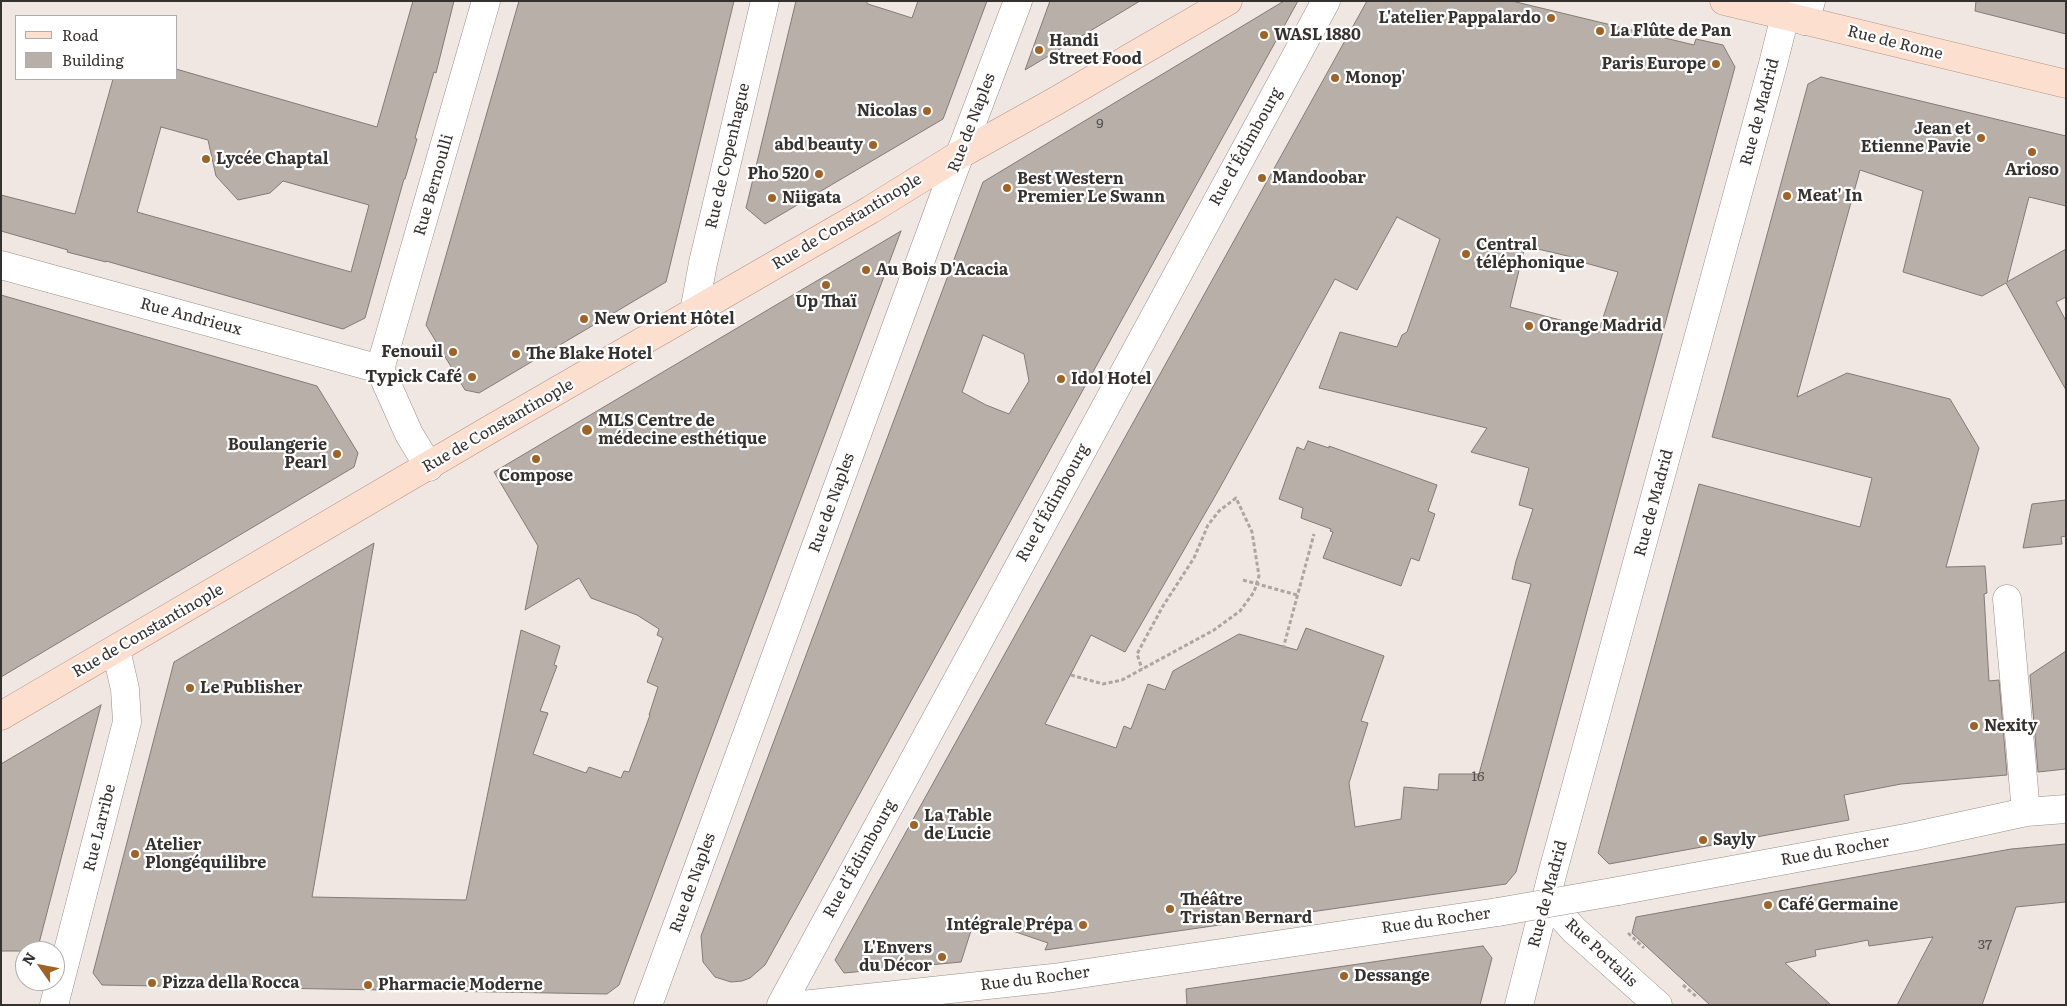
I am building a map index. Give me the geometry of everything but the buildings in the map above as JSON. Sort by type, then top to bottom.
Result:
[{"type":"main road","name":"Rue de Constantinople","points":[[1,716],[870,210],[959,155],[1228,1]]},
{"type":"main road","name":"Rue de Rome","points":[[1724,1],[1796,10],[2066,84]]},
{"type":"street","name":"Rue Bernoulli","points":[[380,369],[486,1]]},
{"type":"street","name":"Rue de Copenhague","points":[[694,312],[702,263],[765,1]]},
{"type":"street","name":"Rue de Naples","points":[[648,1005],[959,155],[1018,1]]},
{"type":"street","name":"Rue d'Édimbourg","points":[[781,1005],[1326,1]]},
{"type":"street","name":"Rue de Madrid","points":[[1519,1005],[1546,899],[1796,10]]},
{"type":"street","name":"Rue Andrieux","points":[[1,265],[380,369]]},
{"type":"street","points":[[380,369],[409,434],[428,467]]},
{"type":"street","points":[[2007,599],[2026,812]]},
{"type":"street","name":"Rue Larribe","points":[[54,1005],[127,722],[125,689],[116,650]]},
{"type":"street","name":"Rue du Rocher","points":[[802,1005],[1053,978],[1498,912],[1911,837],[2026,812],[2066,809]]},
{"type":"street","name":"Rue Portalis","points":[[1546,899],[1574,930],[1658,1005]]},
{"type":"path","points":[[1070,675],[1103,684],[1122,680],[1214,630],[1240,611],[1248,602],[1259,576],[1252,532],[1236,498],[1219,511],[1208,525],[1194,558],[1163,606],[1137,654],[1142,669]]},
{"type":"path","points":[[1282,649],[1314,534]]},
{"type":"path","points":[[1243,580],[1297,595]]},
{"type":"place","name":"L'atelier Pappalardo","points":[[1551,18]]},
{"type":"place","name":"La Flûte de Pan","points":[[1600,31]]},
{"type":"place","name":"WASL 1880","points":[[1264,35]]},
{"type":"place","name":"Handi Street Food","points":[[1039,50]]},
{"type":"place","name":"Paris Europe","points":[[1716,64]]},
{"type":"place","name":"Monop'","points":[[1335,78]]},
{"type":"place","name":"Nicolas","points":[[927,111]]},
{"type":"place","name":"Jean et Etienne Pavie","points":[[1981,138]]},
{"type":"place","name":"abd beauty","points":[[873,145]]},
{"type":"place","name":"Arioso","points":[[2032,152]]},
{"type":"place","name":"Lycée Chaptal","points":[[206,159]]},
{"type":"place","name":"Pho 520","points":[[819,174]]},
{"type":"place","name":"Mandoobar","points":[[1262,178]]},
{"type":"place","name":"Best Western Premier Le Swann","points":[[1007,188]]},
{"type":"place","name":"Meat' In","points":[[1787,196]]},
{"type":"place","name":"Niigata","points":[[772,198]]},
{"type":"place","name":"Central téléphonique","points":[[1466,254]]},
{"type":"place","name":"Au Bois D'Acacia","points":[[866,270]]},
{"type":"place","name":"Up Thaï","points":[[826,285]]},
{"type":"place","name":"New Orient Hôtel","points":[[584,319]]},
{"type":"place","name":"Orange Madrid","points":[[1529,326]]},
{"type":"place","name":"Fenouil","points":[[453,352]]},
{"type":"place","name":"The Blake Hotel","points":[[516,354]]},
{"type":"place","name":"Typick Café","points":[[472,377]]},
{"type":"place","name":"Idol Hotel","points":[[1061,379]]},
{"type":"place","name":"MLS Centre de médecine esthétique","points":[[587,430]]},
{"type":"place","name":"Boulangerie Pearl","points":[[337,454]]},
{"type":"place","name":"Compose","points":[[536,459]]},
{"type":"place","name":"Le Publisher","points":[[190,688]]},
{"type":"place","name":"Nexity","points":[[1974,726]]},
{"type":"place","name":"La Table de Lucie","points":[[914,825]]},
{"type":"place","name":"Sayly","points":[[1703,840]]},
{"type":"place","name":"Atelier Plongéquilibre","points":[[135,854]]},
{"type":"place","name":"Café Germaine","points":[[1768,905]]},
{"type":"place","name":"Théâtre Tristan Bernard","points":[[1170,909]]},
{"type":"place","name":"Intégrale Prépa","points":[[1083,925]]},
{"type":"place","name":"L'Envers du Décor","points":[[942,957]]},
{"type":"place","name":"Dessange","points":[[1344,976]]},
{"type":"place","name":"Pizza della Rocca","points":[[152,983]]},
{"type":"place","name":"Pharmacie Moderne","points":[[368,985]]}]
